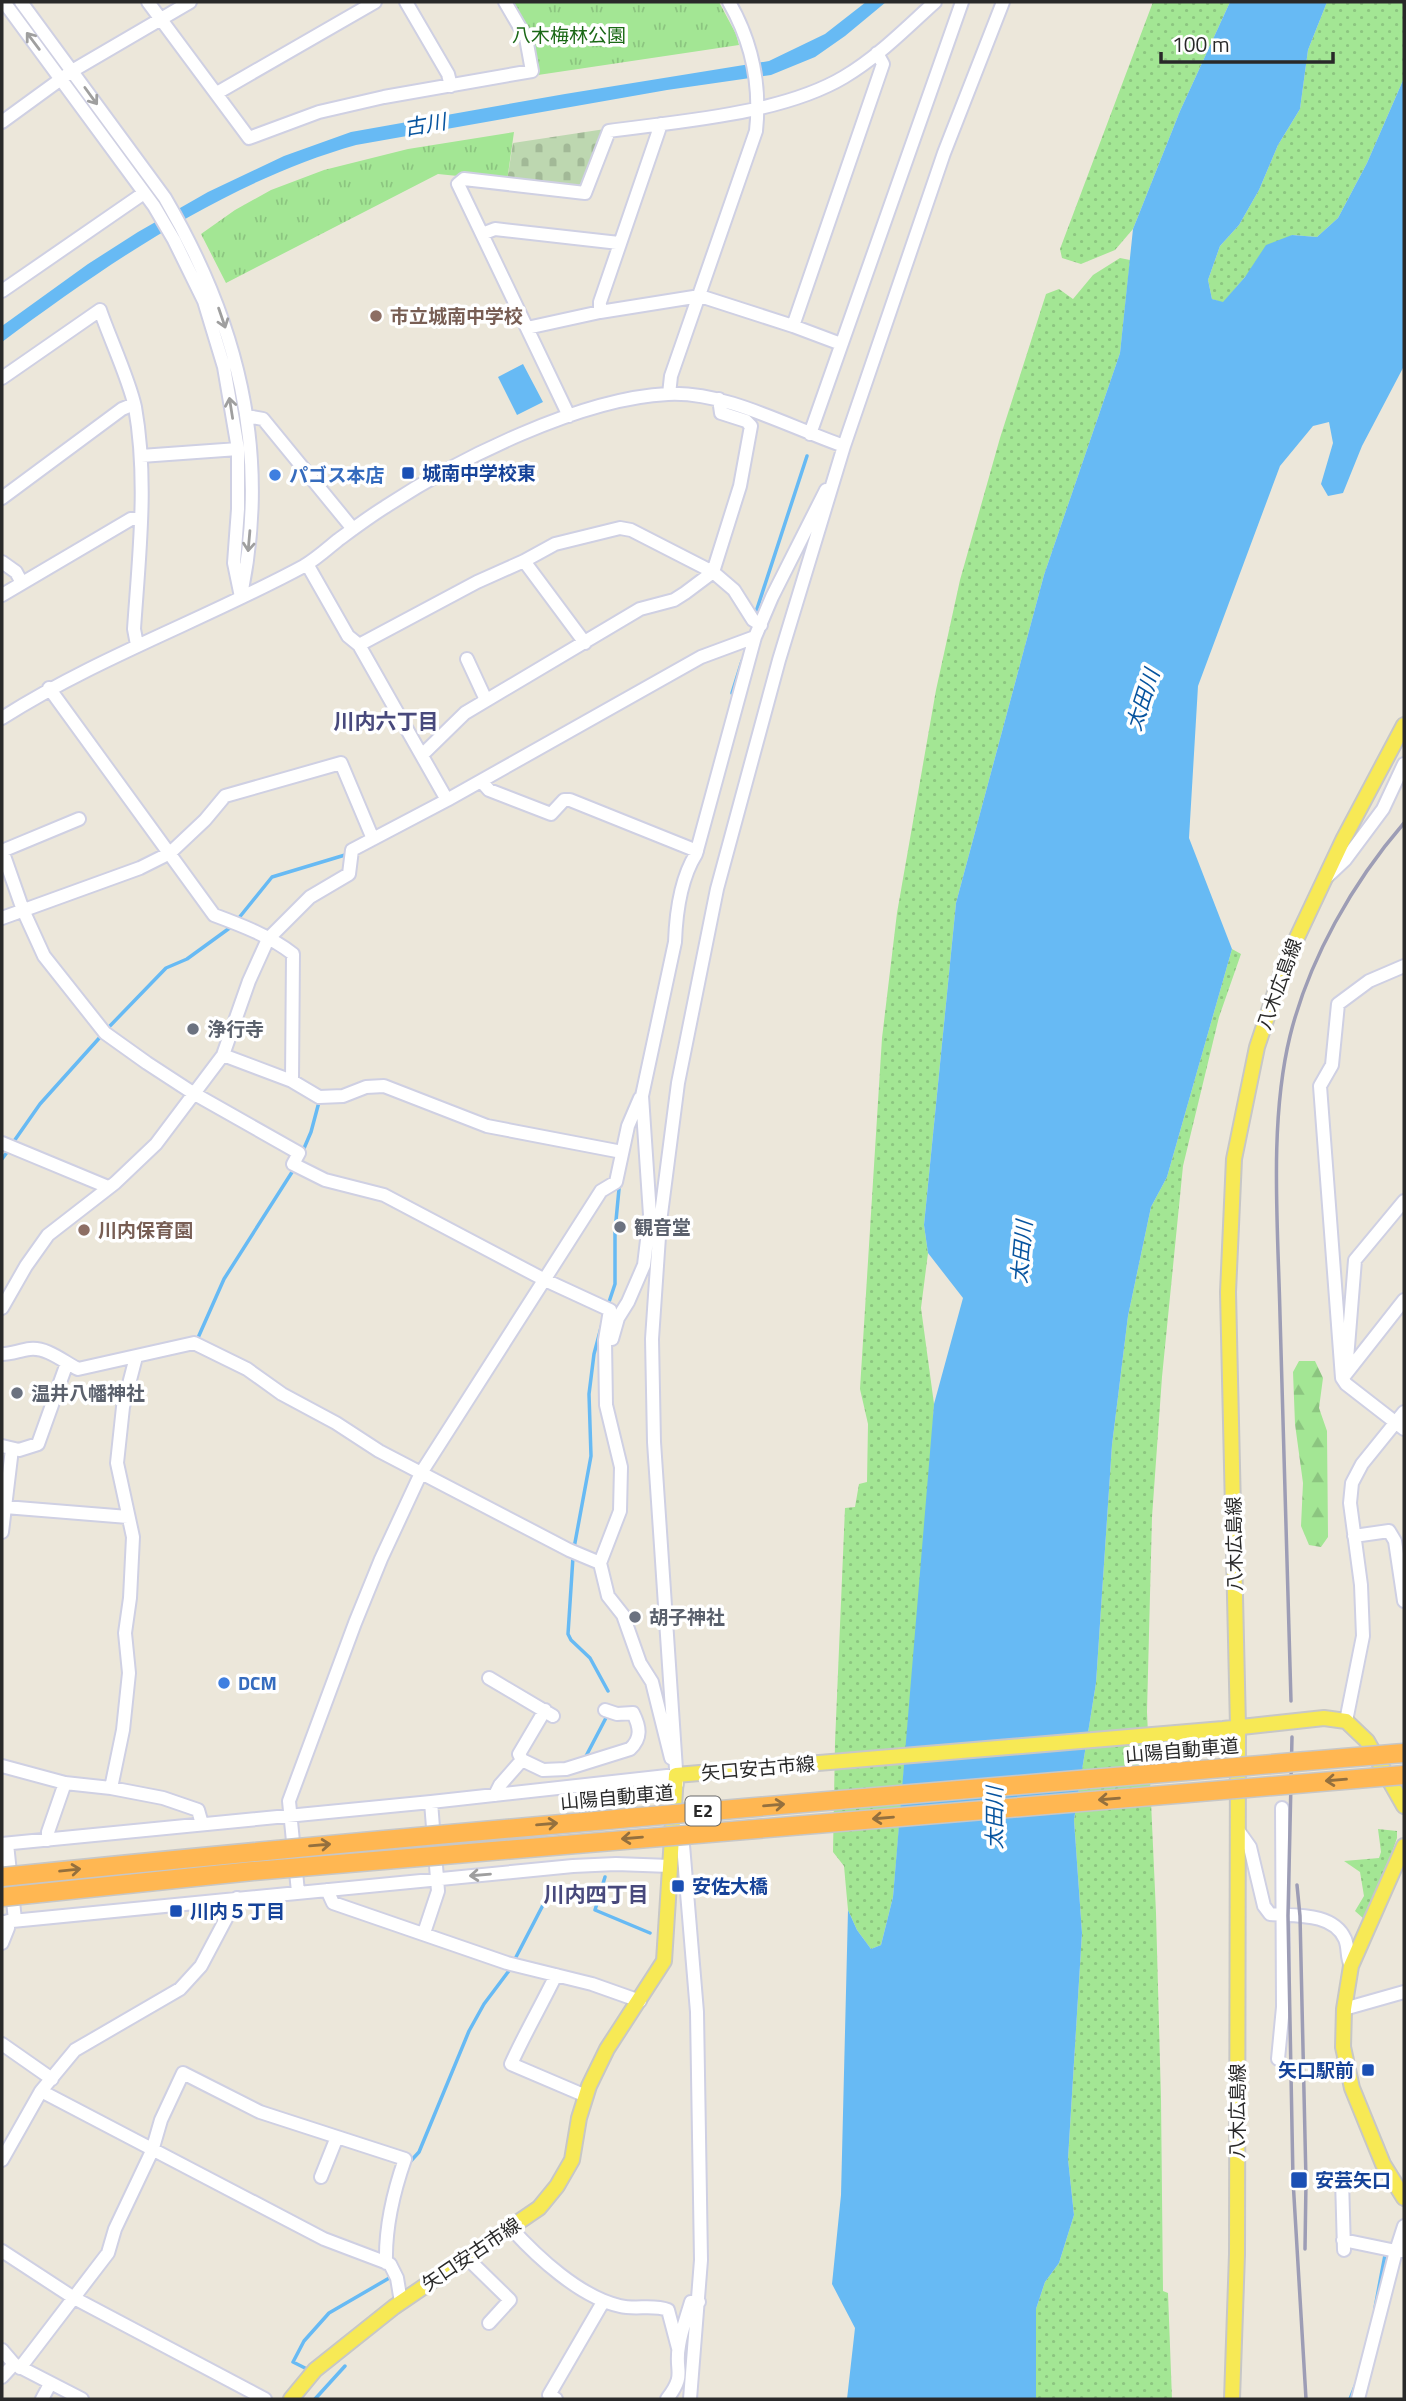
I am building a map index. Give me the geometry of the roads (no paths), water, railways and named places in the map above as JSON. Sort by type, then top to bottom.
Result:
[{"type":"highway","name":"山陽自動車道","points":[[2,1877],[632,1816],[1404,1753]]},
{"type":"highway","name":"E2","points":[[2,1898],[294,1868],[1404,1774]]},
{"type":"main road","name":"八木広島線","points":[[1232,2399],[1237,2240],[1238,1830],[1231,1728],[1228,1292],[1234,1159],[1257,1047],[1284,963],[1322,881],[1404,724]]},
{"type":"main road","name":"矢口安古市線","points":[[291,2399],[315,2370],[401,2302],[539,2208],[557,2186],[572,2160],[586,2095],[607,2049],[664,1961],[670,1866],[682,1775],[1324,1718],[1346,1721]]},
{"type":"main road","points":[[1346,1721],[1367,1741],[1404,1806]]},
{"type":"main road","points":[[1404,1846],[1351,1966],[1344,2009],[1343,2047],[1352,2088],[1383,2164],[1404,2198]]},
{"type":"street","points":[[4,2],[67,75],[165,198],[204,301],[225,367],[237,449],[238,509],[234,563],[241,597]]},
{"type":"street","points":[[21,2],[144,193],[180,236],[215,298],[239,368],[252,460],[251,517],[241,597]]},
{"type":"street","points":[[148,2],[249,138],[319,112],[384,96],[532,71],[526,38],[505,2]]},
{"type":"street","points":[[2,122],[67,75],[190,2]]},
{"type":"street","points":[[217,93],[375,2]]},
{"type":"street","points":[[406,2],[448,74],[451,86]]},
{"type":"street","points":[[668,394],[671,376],[756,131],[758,94],[751,51],[729,2]]},
{"type":"street","points":[[569,416],[458,184],[464,179],[585,192],[609,131],[758,108],[806,95],[844,77],[877,54],[935,2]]},
{"type":"street","points":[[810,434],[962,2]]},
{"type":"street","points":[[690,2399],[701,2260],[696,2012],[682,1775],[667,1650],[654,1442],[652,1339],[654,1288],[667,1159],[678,1083],[705,940],[779,660],[844,446],[944,153],[1003,2]]},
{"type":"street","points":[[793,326],[884,64],[877,54]]},
{"type":"street","points":[[600,312],[600,302],[619,243],[661,124]]},
{"type":"street","points":[[2,291],[144,193]]},
{"type":"street","points":[[482,233],[495,229],[619,243]]},
{"type":"street","points":[[527,328],[600,312],[700,296],[841,344]]},
{"type":"street","points":[[2,378],[100,310],[134,404],[141,456],[141,517],[134,629],[137,645]]},
{"type":"street","points":[[2,718],[49,688],[307,564],[353,529],[448,468],[569,416],[626,398],[668,394],[706,396],[844,446]]},
{"type":"street","points":[[422,755],[465,713],[640,609],[674,600],[713,572],[740,486],[751,426],[746,421],[721,413],[719,399]]},
{"type":"street","points":[[2,498],[122,409],[134,404]]},
{"type":"street","points":[[247,416],[263,419],[353,529]]},
{"type":"street","points":[[141,456],[237,449]]},
{"type":"street","points":[[298,1892],[289,1801],[293,1787],[310,1748],[355,1623],[421,1474],[601,1191],[616,1182],[628,1126],[642,1096],[689,865],[697,851],[758,631],[772,597],[839,463]]},
{"type":"street","points":[[2,595],[131,519],[141,517]]},
{"type":"street","points":[[359,645],[555,544],[620,528],[631,530],[713,572],[734,590],[758,631]]},
{"type":"street","points":[[524,561],[585,643]]},
{"type":"street","points":[[2,562],[16,572],[22,583]]},
{"type":"street","points":[[307,564],[348,636],[359,645],[447,800]]},
{"type":"street","points":[[2,1308],[48,1235],[156,1144],[223,1055],[248,981],[268,939],[310,897],[349,874],[352,850],[447,800],[701,657],[758,631]]},
{"type":"street","points":[[467,659],[486,700]]},
{"type":"street","points":[[49,688],[214,915],[283,946],[294,957],[290,1067],[292,1081]]},
{"type":"street","points":[[2,918],[140,869],[170,853],[205,821],[225,796],[341,763],[373,839]]},
{"type":"street","points":[[1322,881],[1345,860],[1383,809],[1404,764]]},
{"type":"street","points":[[481,781],[489,790],[551,814],[564,800],[570,800],[697,851]]},
{"type":"street","points":[[79,819],[2,851],[23,910],[44,956],[105,1032],[193,1093],[299,1153],[293,1164],[325,1180],[383,1195],[545,1280],[610,1310],[604,1363],[606,1405],[621,1467],[620,1511],[600,1563],[608,1596],[623,1615],[639,1663],[652,1682],[664,1740],[682,1775]]},
{"type":"street","points":[[1400,1426],[1342,1378],[1320,1086],[1332,1065],[1338,1004],[1369,981],[1404,966]]},
{"type":"street","points":[[223,1055],[292,1081],[319,1097],[342,1096],[366,1087],[384,1086],[487,1126],[622,1152]]},
{"type":"street","points":[[604,1363],[618,1318],[644,1265],[650,1215],[642,1096]]},
{"type":"street","points":[[2,1143],[108,1187]]},
{"type":"street","points":[[1342,1378],[1347,1359],[1355,1260],[1404,1201]]},
{"type":"street","points":[[1342,1378],[1404,1300]]},
{"type":"street","points":[[1350,1328],[1359,1340],[1373,1340]]},
{"type":"street","points":[[2,1354],[15,1354],[32,1348],[50,1353],[78,1369],[194,1343],[247,1369],[282,1394],[421,1474],[569,1550],[600,1563]]},
{"type":"street","points":[[111,1788],[123,1730],[130,1673],[125,1633],[133,1537],[117,1463],[123,1406],[136,1357]]},
{"type":"street","points":[[2,1532],[7,1448],[31,1448],[38,1444],[66,1363]]},
{"type":"street","points":[[1346,1721],[1363,1636],[1361,1585],[1350,1503],[1352,1483],[1362,1464],[1400,1426],[1404,1412]]},
{"type":"street","points":[[5,1507],[128,1517]]},
{"type":"street","points":[[1354,1536],[1389,1531],[1395,1541],[1404,1601]]},
{"type":"street","points":[[494,1677],[520,1689],[549,1713],[519,1754],[522,1760],[543,1770],[566,1769],[630,1749],[638,1742],[633,1713],[617,1714],[605,1710]]},
{"type":"street","points":[[495,1795],[500,1785],[522,1760]]},
{"type":"street","points":[[2,1766],[65,1783],[163,1798],[198,1810],[202,1824]]},
{"type":"street","points":[[2,1943],[8,1928],[5,1844],[682,1775]]},
{"type":"street","points":[[48,1840],[48,1832],[65,1783]]},
{"type":"street","points":[[424,1933],[438,1891],[439,1879],[431,1802]]},
{"type":"street","points":[[1278,2059],[1283,2007],[1282,1808]]},
{"type":"street","points":[[1238,1830],[1250,1847],[1264,1906],[1270,1914],[1320,1918],[1335,1926],[1346,1940],[1351,1966]]},
{"type":"street","points":[[8,1921],[584,1865],[670,1866]]},
{"type":"street","points":[[327,1890],[333,1903],[507,1963],[640,2001]]},
{"type":"street","points":[[2,2160],[41,2091],[75,2050],[180,1989],[201,1966],[237,1898]]},
{"type":"street","points":[[556,1975],[540,2010],[531,2019],[511,2064],[586,2095]]},
{"type":"street","points":[[1344,2009],[1404,1992]]},
{"type":"street","points":[[2,2044],[52,2079]]},
{"type":"street","points":[[2,2377],[17,2366],[108,2253],[115,2229],[152,2151],[162,2120],[183,2073],[260,2112],[405,2159],[393,2194],[385,2247],[386,2263]]},
{"type":"street","points":[[41,2091],[324,2239],[390,2264],[397,2278],[401,2302]]},
{"type":"street","points":[[321,2177],[337,2137]]},
{"type":"street","points":[[1342,2179],[1343,2245],[1400,2251]]},
{"type":"street","points":[[1358,2399],[1400,2251],[1404,2226]]},
{"type":"street","points":[[510,2227],[533,2253],[603,2302],[624,2307],[660,2307],[668,2310],[678,2348],[680,2372],[676,2393],[667,2399]]},
{"type":"street","points":[[2,2251],[74,2298],[265,2399]]},
{"type":"street","points":[[467,2258],[510,2300],[489,2323]]},
{"type":"street","points":[[556,2399],[549,2395],[603,2302]]},
{"type":"street","points":[[678,2348],[691,2302],[699,2302]]},
{"type":"street","points":[[2,2350],[17,2366],[82,2399]]},
{"type":"street","points":[[42,2399],[50,2384]]},
{"type":"water","name":"古川","points":[[866,2],[886,2],[815,57],[771,75],[667,90],[356,145],[308,161],[216,202],[171,227],[84,283],[2,342],[2,326],[88,264],[208,192],[284,156],[351,132],[769,61],[825,34]]},
{"type":"water","name":"太田川","points":[[1230,2],[1327,2],[1308,50],[1300,109],[1278,145],[1259,190],[1239,225],[1220,246],[1208,280],[1212,299],[1223,302],[1245,277],[1266,245],[1292,235],[1317,237],[1338,218],[1367,163],[1404,78],[1404,366],[1362,446],[1343,493],[1328,496],[1321,484],[1333,443],[1329,422],[1313,426],[1280,466],[1198,686],[1189,838],[1232,949],[1167,1177],[1151,1207],[1128,1316],[1112,1445],[1096,1683],[1074,1820],[1082,1933],[1068,2159],[1074,2215],[1059,2263],[1045,2282],[1036,2309],[1036,2399],[847,2399],[855,2328],[832,2284],[841,2195],[848,1910],[857,1930],[871,1949],[881,1945],[893,1897],[934,1404],[963,1298],[928,1253],[924,1225],[956,903],[1044,575],[1120,353],[1133,229],[1180,111]]},
{"type":"water","points":[[523,364],[543,402],[517,415],[498,377]]},
{"type":"waterway","points":[[755,615],[807,456]]},
{"type":"waterway","points":[[732,693],[742,661]]},
{"type":"waterway","points":[[238,919],[272,877],[345,855]]},
{"type":"waterway","points":[[107,1029],[166,968],[187,959],[231,927]]},
{"type":"waterway","points":[[12,1144],[40,1104],[102,1035]]},
{"type":"waterway","points":[[302,1153],[321,1102]]},
{"type":"waterway","points":[[2,1159],[8,1151]]},
{"type":"waterway","points":[[197,1340],[224,1279],[294,1169]]},
{"type":"waterway","points":[[608,1305],[615,1284],[615,1231],[619,1189]]},
{"type":"waterway","points":[[574,1548],[591,1456],[589,1394],[594,1354],[602,1324]]},
{"type":"waterway","points":[[573,1557],[568,1634],[590,1658],[608,1691]]},
{"type":"waterway","points":[[585,1758],[608,1714]]},
{"type":"waterway","points":[[605,1877],[595,1910],[650,1933]]},
{"type":"waterway","points":[[515,1959],[551,1885]]},
{"type":"waterway","points":[[409,2163],[419,2152],[469,2031],[484,2004],[511,1968]]},
{"type":"waterway","points":[[1375,2308],[1385,2255]]},
{"type":"waterway","points":[[307,2369],[293,2362],[304,2341],[329,2313],[391,2277]]},
{"type":"waterway","points":[[315,2399],[345,2366]]},
{"type":"waterway","points":[[1350,2399],[1356,2384]]},
{"type":"railway","points":[[1291,1701],[1276,1174],[1283,1069],[1298,1007],[1321,950],[1367,870],[1404,823]]},
{"type":"railway","points":[[1292,1737],[1288,1916],[1293,2180],[1306,2399]]},
{"type":"railway","points":[[1297,1885],[1306,2181],[1305,2249]]},
{"type":"place","name":"市立城南中学校","points":[[376,316]]},
{"type":"place","name":"城南中学校東","points":[[408,473]]},
{"type":"place","name":"パゴス本店","points":[[275,475]]},
{"type":"place","name":"浄行寺","points":[[193,1029]]},
{"type":"place","name":"観音堂","points":[[620,1227]]},
{"type":"place","name":"川内保育園","points":[[84,1230]]},
{"type":"place","name":"温井八幡神社","points":[[17,1393]]},
{"type":"place","name":"胡子神社","points":[[635,1617]]},
{"type":"place","name":"DCM","points":[[224,1683]]},
{"type":"place","name":"安佐大橋","points":[[678,1886]]},
{"type":"place","name":"川内５丁目","points":[[176,1911]]},
{"type":"place","name":"矢口駅前","points":[[1368,2070]]},
{"type":"place","name":"安芸矢口","points":[[1299,2180]]},
{"type":"district","name":"川内六丁目","points":[[386,722]]},
{"type":"district","name":"川内四丁目","points":[[596,1895]]},
{"type":"park label","name":"八木梅林公園","points":[[569,35]]}]
